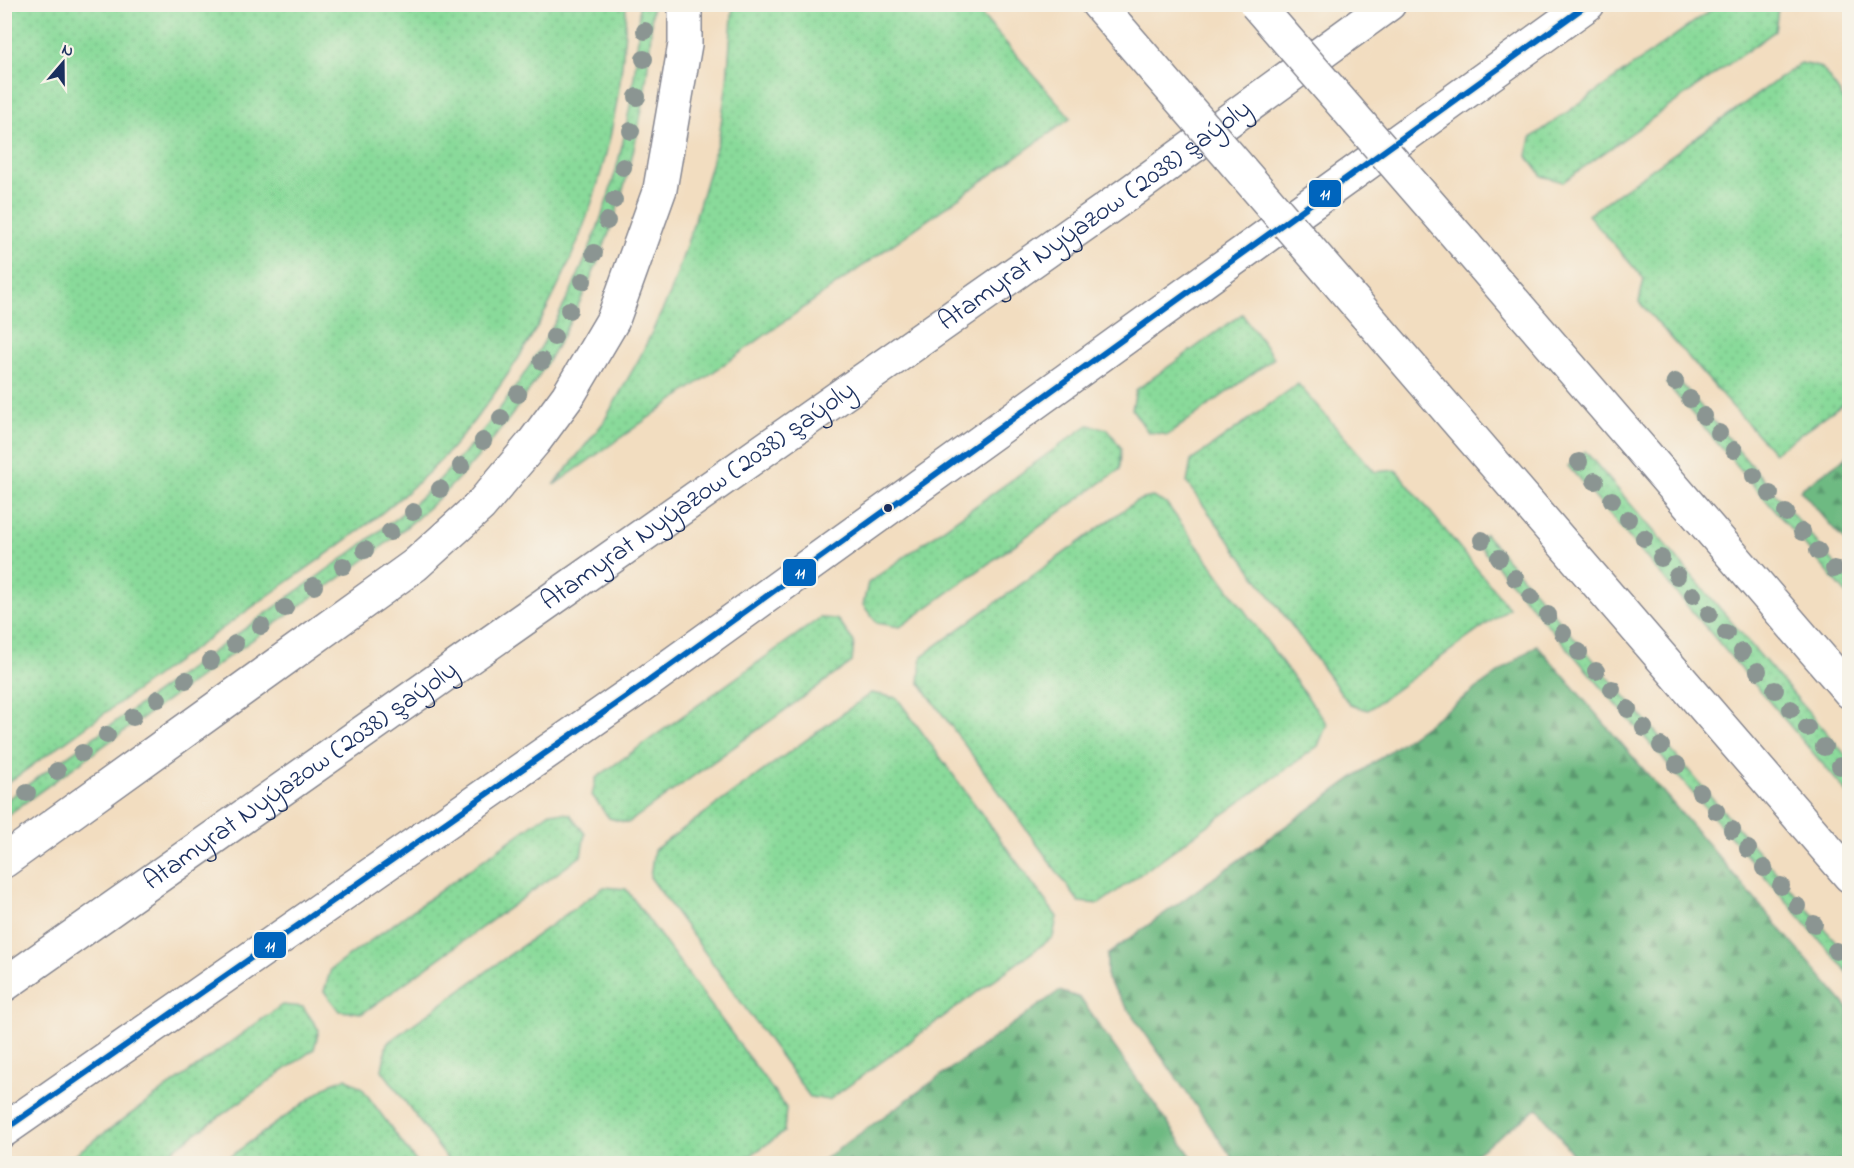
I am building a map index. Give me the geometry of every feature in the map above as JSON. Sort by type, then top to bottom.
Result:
[{"type":"main road","points":[[4,861],[415,566],[480,506],[534,442],[568,396],[613,320],[656,200],[672,124],[685,44],[685,4]]},
{"type":"main road","points":[[1256,4],[1850,692]]},
{"type":"main road","name":"Atamyrat Nyýazow (2038) şaýoly","points":[[4,985],[1129,193],[1389,4]]},
{"type":"main road","points":[[4,1130],[646,683],[1588,4]]},
{"type":"main road","points":[[1108,15],[1850,876]]},
{"type":"green space","points":[[5,4],[626,5],[623,58],[615,110],[604,161],[589,211],[548,307],[521,353],[470,426],[428,473],[363,528],[5,785]]},
{"type":"green space","points":[[639,5],[652,5],[647,72],[636,138],[619,203],[596,266],[568,326],[533,384],[494,438],[449,488],[386,544],[5,817],[5,801],[360,546],[401,514],[440,479],[483,430],[522,377],[556,320],[584,261],[607,199],[624,136],[635,71]]},
{"type":"green space","points":[[733,5],[973,5],[1071,118],[554,485],[603,423],[640,357],[671,292],[719,137],[727,82]]},
{"type":"green space","points":[[1718,5],[1775,5],[1778,8],[1775,31],[1563,182],[1542,176],[1527,156],[1531,138]]},
{"type":"green space","points":[[1801,63],[1822,68],[1849,107],[1849,399],[1774,453],[1639,302],[1644,279],[1588,215]]},
{"type":"green space","points":[[1242,314],[1274,358],[1168,435],[1148,432],[1132,409],[1136,390]]},
{"type":"green space","points":[[1675,376],[1849,580],[1849,597],[1666,383]]},
{"type":"green space","points":[[1298,384],[1375,472],[1396,470],[1509,608],[1368,710],[1350,705],[1187,483],[1191,461]]},
{"type":"green space","points":[[1088,425],[1108,429],[1121,448],[1120,469],[900,627],[877,623],[863,605],[868,583]]},
{"type":"green space","points":[[1585,451],[1849,759],[1849,795],[1568,466]]},
{"type":"green space","points":[[1849,455],[1849,546],[1800,490]]},
{"type":"green space","points":[[1152,497],[1167,504],[1327,724],[1318,746],[1099,904],[1079,902],[919,682],[922,656],[1136,501]]},
{"type":"green space","points":[[1485,534],[1849,957],[1849,974],[1476,542]]},
{"type":"green space","points":[[820,618],[837,619],[854,642],[852,662],[628,823],[609,818],[592,795],[596,778]]},
{"type":"green space","points":[[1537,645],[1849,1009],[1849,1163],[1579,1163],[1538,1108],[1462,1163],[1236,1163],[1107,979],[1107,955]]},
{"type":"green space","points":[[871,693],[897,698],[1057,917],[1053,937],[829,1100],[810,1097],[650,877],[654,850]]},
{"type":"green space","points":[[550,812],[570,814],[585,834],[581,856],[363,1013],[339,1011],[324,991],[331,969]]},
{"type":"green space","points":[[604,887],[626,889],[786,1108],[784,1132],[740,1163],[450,1163],[382,1070],[387,1043]]},
{"type":"green space","points":[[1059,991],[1080,998],[1196,1163],[819,1163]]},
{"type":"green space","points":[[282,1005],[303,1007],[319,1030],[314,1049],[154,1163],[63,1163]]},
{"type":"green space","points":[[346,1078],[362,1088],[417,1163],[221,1163],[332,1083]]},
{"type":"transit line","name":"11","points":[[4,1130],[646,683],[1588,4]]}]
